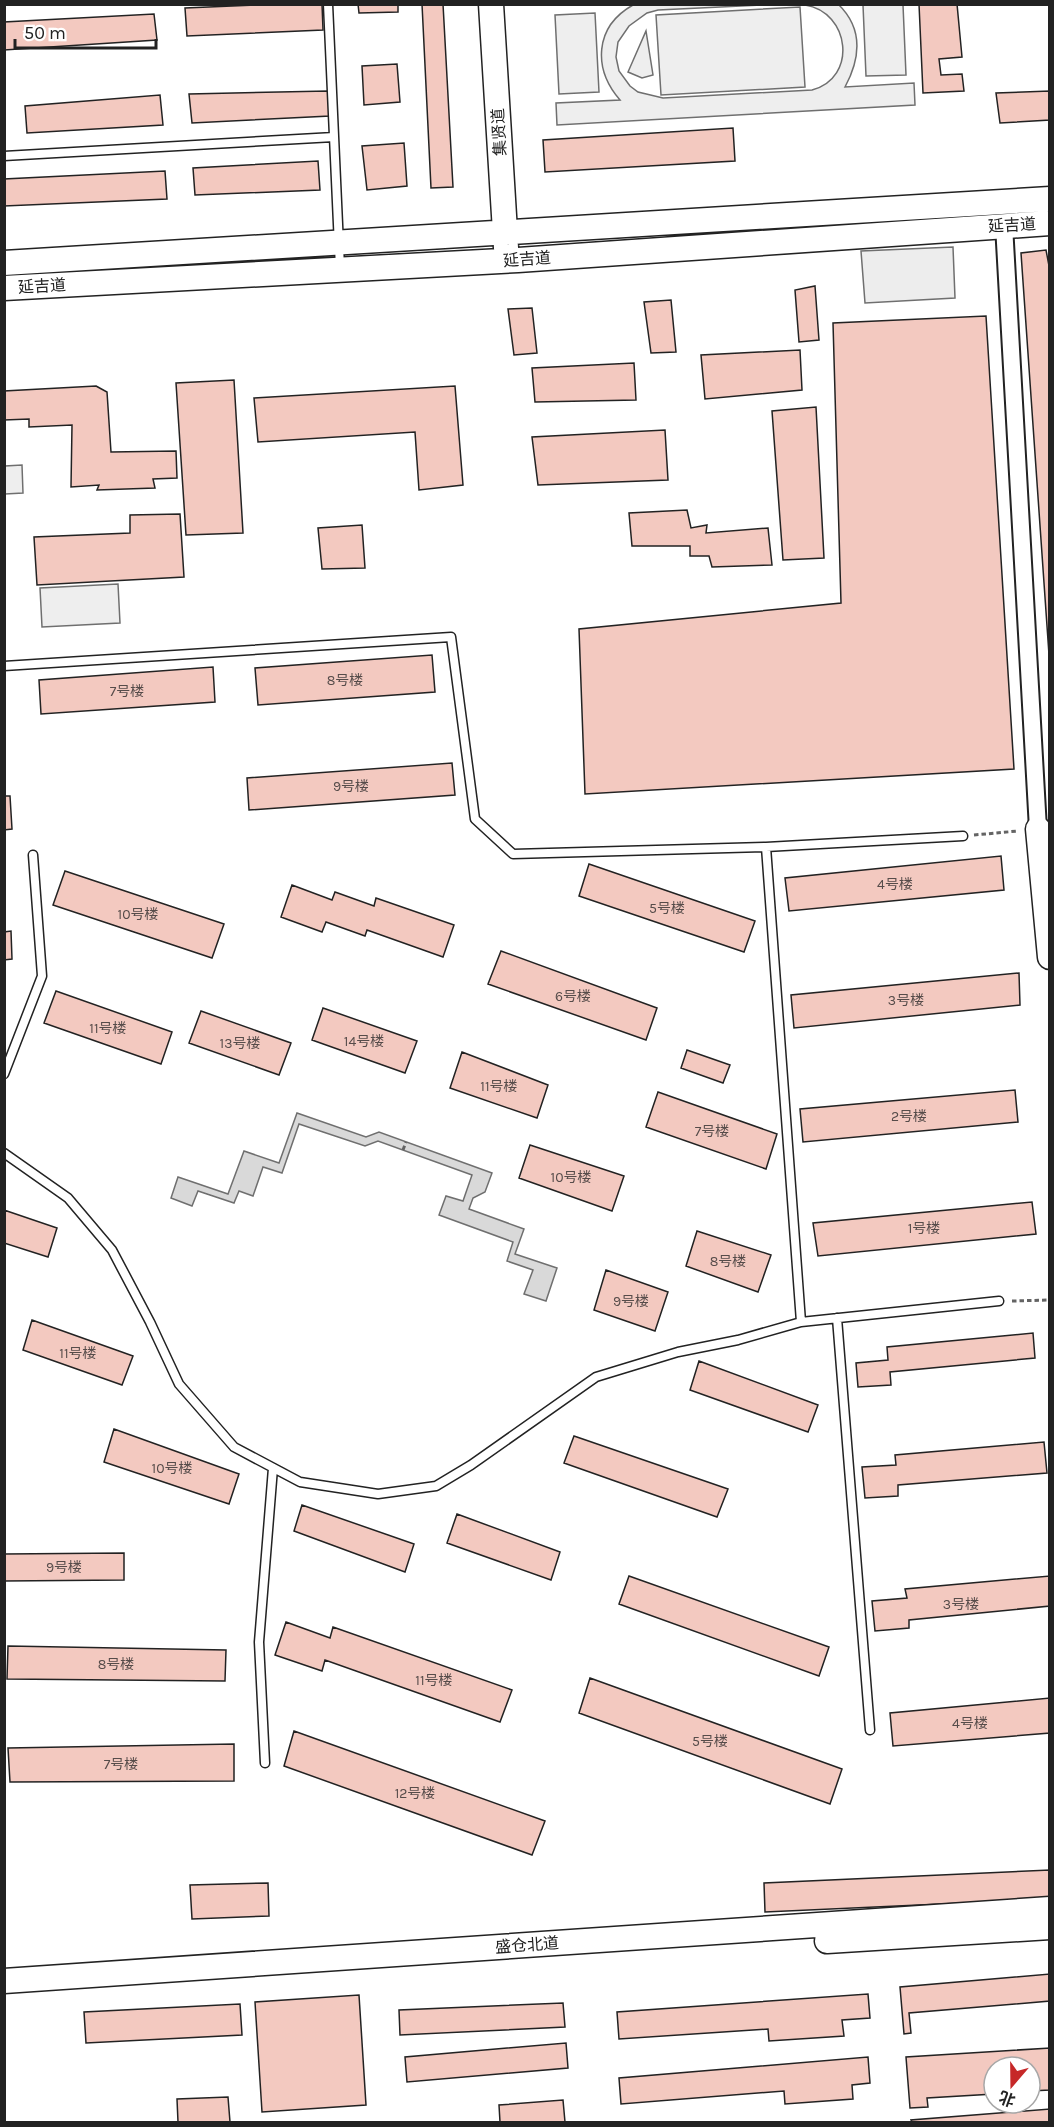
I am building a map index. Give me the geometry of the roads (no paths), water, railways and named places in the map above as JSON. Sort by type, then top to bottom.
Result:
[{"type":"street","name":"集贤道","points":[[491,4],[513,260]]},
{"type":"street","name":"集贤道","points":[[502,4],[511,233]]},
{"type":"street","name":"延吉道","points":[[4,263],[1050,199]]},
{"type":"street","name":"延吉道","points":[[4,288],[513,260],[1050,223]]},
{"type":"street","points":[[1004,225],[1038,829],[1050,957]]},
{"type":"street","name":"盛仓北道","points":[[4,1981],[1050,1909]]},
{"type":"street","name":"盛仓北道","points":[[4,1993],[1050,1927]]},
{"type":"lane","points":[[328,4],[340,269]]},
{"type":"lane","points":[[4,156],[334,137]]},
{"type":"lane","points":[[4,666],[451,638],[475,819],[513,854],[766,847],[963,836]]},
{"type":"lane","points":[[766,847],[801,1322]]},
{"type":"lane","points":[[4,1074],[42,976],[33,855]]},
{"type":"lane","points":[[4,1153],[68,1198],[112,1250],[179,1384],[234,1447],[300,1482],[378,1494],[436,1486],[471,1465],[596,1377],[678,1352],[738,1340],[801,1322],[999,1301]]},
{"type":"lane","points":[[837,1318],[870,1730]]},
{"type":"lane","points":[[265,1763],[259,1642],[273,1468]]}]
